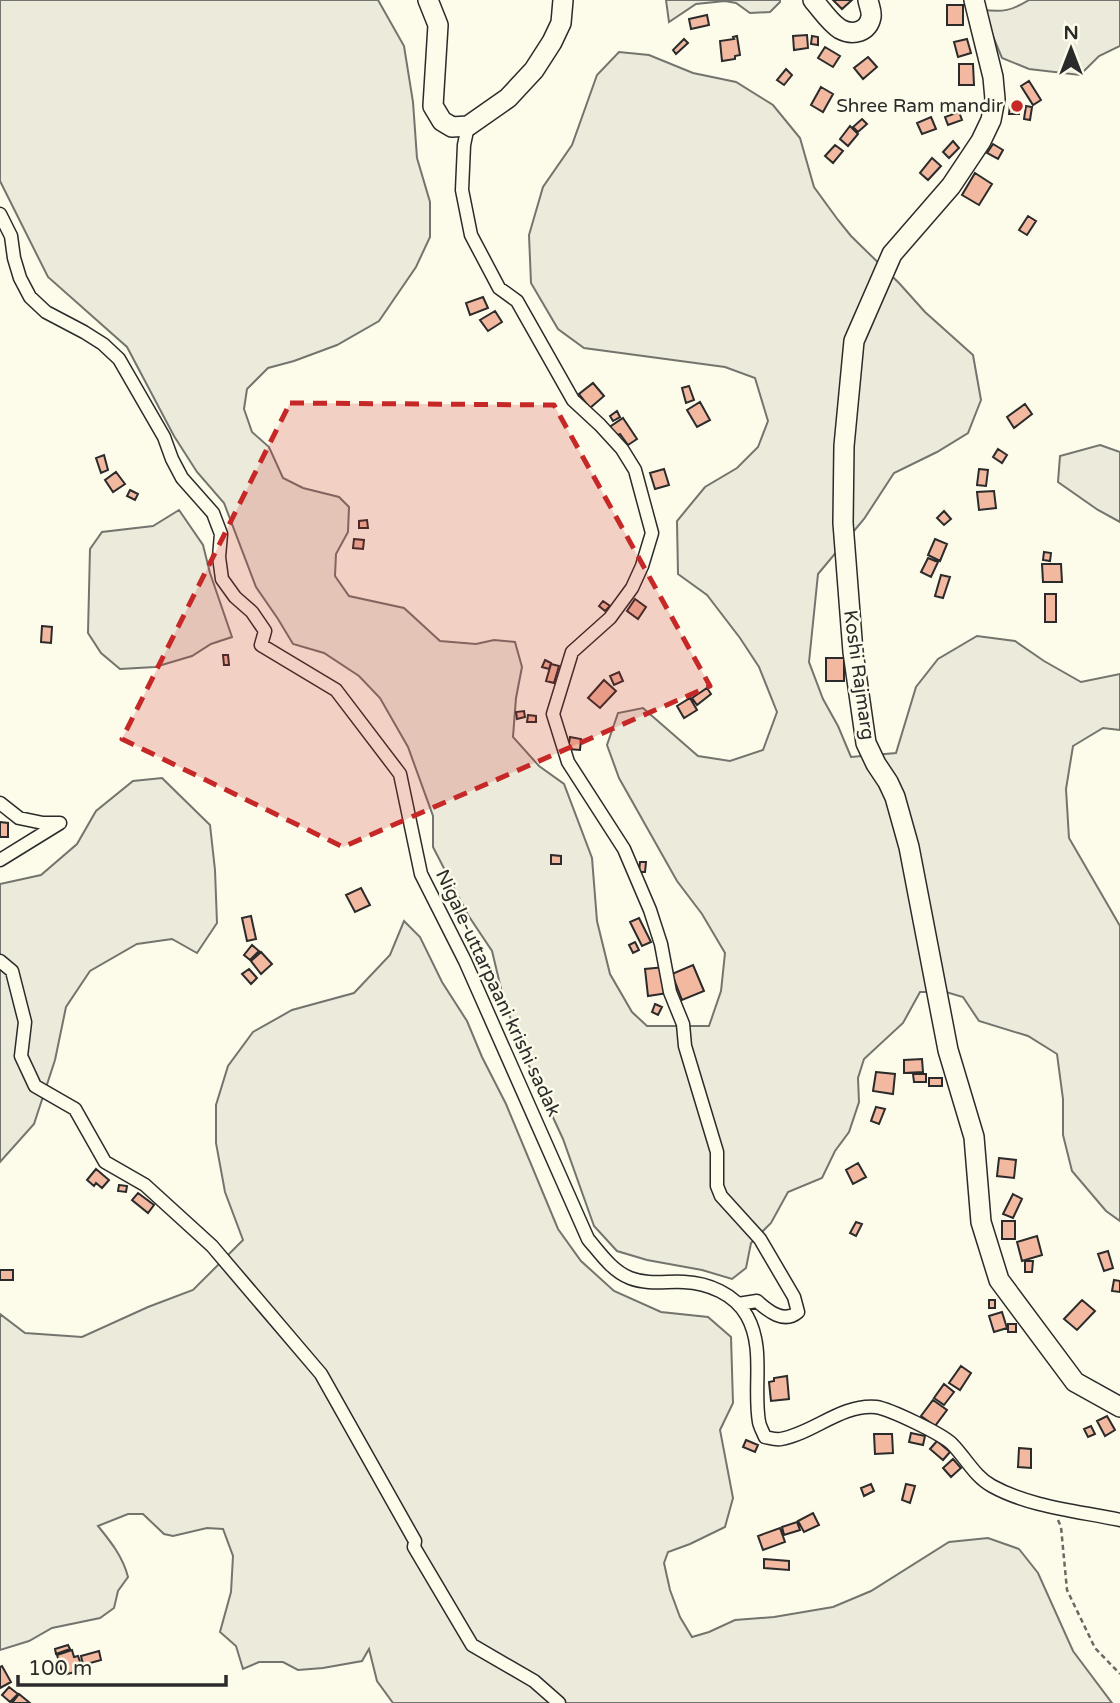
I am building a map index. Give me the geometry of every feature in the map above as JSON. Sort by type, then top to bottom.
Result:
[{"type":"main road","points":[[428,0],[438,25],[433,106],[442,121],[452,127],[468,126],[508,97],[534,70],[561,23],[563,0]]},
{"type":"main road","points":[[813,0],[838,28],[849,33],[857,33],[866,28],[871,19],[868,0]]},
{"type":"main road","name":"Koshi Rajmarg","points":[[974,0],[993,77],[995,99],[991,120],[981,141],[951,186],[892,254],[854,341],[844,446],[843,523],[853,652],[866,743],[895,797],[909,846],[948,1050],[974,1137],[981,1222],[999,1280],[1075,1382],[1120,1407]]},
{"type":"street","points":[[468,126],[464,145],[462,190],[471,235],[499,288],[517,301],[573,400],[622,449],[635,470],[652,533],[632,588],[610,618],[572,652],[554,715],[568,761],[624,849],[662,944],[670,992],[682,1024],[685,1046],[717,1152],[717,1186],[721,1196],[760,1238],[794,1297],[798,1312],[794,1315],[778,1316],[757,1301],[738,1304],[748,1318],[756,1342],[760,1423],[765,1437],[779,1439],[853,1408],[876,1407],[903,1416],[951,1442],[964,1460],[989,1485],[1027,1501],[1120,1520]]},
{"type":"street","name":"Nigale-uttarpaani krishi sadak","points":[[0,214],[11,236],[20,278],[30,297],[46,312],[85,332],[119,359],[164,437],[182,478],[213,513],[221,534],[219,557],[222,579],[265,631],[261,645],[336,690],[400,774],[421,873],[465,961],[588,1238],[611,1266],[630,1278],[650,1283],[686,1282],[708,1286],[738,1304]]},
{"type":"street","points":[[0,803],[19,818],[60,823],[0,860]]},
{"type":"street","points":[[0,961],[12,971],[25,1022],[21,1056],[35,1086],[75,1109],[105,1162],[145,1185],[212,1246],[321,1374],[415,1541],[414,1547],[472,1645],[534,1682],[559,1703]]},
{"type":"path","points":[[1057,1519],[1061,1527],[1068,1590],[1095,1648],[1120,1674]]},
{"type":"highlighted area","points":[[290,403],[554,405],[710,686],[343,847],[122,739]]},
{"type":"shaded area","points":[[0,0],[378,0],[404,46],[413,102],[417,158],[430,202],[430,237],[416,267],[379,321],[337,345],[268,368],[247,389],[244,409],[252,432],[269,447],[283,478],[303,488],[339,497],[349,507],[348,532],[336,554],[335,576],[349,596],[404,608],[440,641],[476,644],[494,640],[515,642],[522,667],[513,737],[539,766],[564,784],[592,858],[597,921],[610,974],[632,1012],[647,1026],[709,1026],[721,991],[725,953],[702,914],[677,881],[619,778],[607,745],[618,713],[643,708],[698,756],[730,761],[763,750],[777,712],[759,667],[740,638],[707,595],[678,574],[677,521],[705,487],[737,468],[758,447],[768,421],[755,378],[725,367],[584,348],[558,329],[531,283],[529,235],[543,187],[572,145],[597,75],[619,52],[649,55],[693,73],[736,82],[773,105],[800,138],[814,187],[838,220],[925,312],[973,355],[981,400],[968,433],[894,473],[864,519],[818,574],[809,662],[823,699],[851,757],[896,753],[916,687],[938,659],[977,636],[1015,641],[1081,682],[1120,674],[1120,730],[1103,728],[1073,746],[1066,789],[1069,838],[1120,926],[1120,1221],[1106,1211],[1072,1171],[1063,1135],[1063,1099],[1057,1054],[1028,1036],[979,1021],[963,997],[946,992],[920,992],[903,1023],[864,1059],[858,1078],[859,1102],[849,1132],[835,1151],[822,1178],[788,1192],[771,1223],[751,1243],[746,1268],[732,1279],[617,1251],[594,1226],[563,1139],[526,1059],[504,1001],[492,951],[468,915],[433,847],[433,816],[408,747],[380,698],[359,676],[324,653],[293,644],[256,587],[224,503],[197,472],[174,436],[127,347],[48,277],[0,181]]},
{"type":"shaded area","points":[[666,0],[780,0],[780,2],[770,12],[750,13],[736,3],[725,1],[696,4],[669,22]]},
{"type":"shaded area","points":[[1029,0],[1120,0],[1120,46],[1099,56],[1080,75],[1029,69],[1002,58],[982,10],[1007,10]]},
{"type":"shaded area","points":[[1100,445],[1120,452],[1120,522],[1058,482],[1060,456]]},
{"type":"shaded area","points":[[179,510],[203,545],[232,637],[211,644],[192,656],[155,667],[120,669],[101,653],[88,633],[90,549],[102,532],[153,526]]},
{"type":"shaded area","points":[[162,778],[210,825],[217,923],[197,953],[172,939],[137,944],[90,971],[66,1007],[55,1060],[34,1124],[0,1162],[0,884],[41,875],[77,844],[96,811],[133,781]]},
{"type":"shaded area","points":[[404,921],[420,937],[442,982],[467,1021],[506,1104],[558,1229],[581,1261],[614,1291],[661,1312],[708,1317],[731,1337],[733,1403],[720,1430],[733,1498],[725,1527],[668,1552],[664,1563],[680,1617],[692,1637],[735,1620],[774,1617],[833,1607],[871,1591],[949,1542],[988,1538],[1019,1549],[1038,1573],[1073,1651],[1112,1703],[393,1703],[377,1681],[369,1649],[362,1661],[323,1668],[298,1670],[283,1662],[259,1662],[243,1669],[236,1646],[220,1632],[231,1592],[233,1556],[223,1529],[207,1528],[173,1536],[164,1534],[143,1514],[128,1514],[98,1526],[120,1556],[128,1577],[118,1591],[114,1608],[100,1618],[52,1628],[29,1641],[0,1650],[0,1314],[25,1333],[82,1337],[193,1290],[243,1240],[225,1192],[216,1143],[216,1105],[228,1066],[253,1032],[292,1010],[354,993],[390,955]]},
{"type":"building","points":[[833,0],[852,0],[842,9]]},
{"type":"building","points":[[947,5],[963,5],[963,25],[947,25]]},
{"type":"building","points":[[707,15],[709,25],[691,29],[689,19]]},
{"type":"building","points":[[807,35],[808,48],[794,50],[793,36]]},
{"type":"building","points":[[737,36],[740,55],[735,56],[735,59],[722,61],[720,41]]},
{"type":"building","points":[[812,36],[818,37],[818,45],[811,44]]},
{"type":"building","points":[[684,39],[688,43],[676,54],[673,50]]},
{"type":"building","points":[[967,39],[971,53],[958,57],[954,42]]},
{"type":"building","points":[[825,47],[840,56],[833,67],[818,58]]},
{"type":"building","points":[[868,57],[877,67],[863,79],[854,68]]},
{"type":"building","points":[[959,64],[973,64],[974,85],[959,85]]},
{"type":"building","points":[[786,69],[792,75],[784,85],[777,80]]},
{"type":"building","points":[[1029,81],[1041,100],[1033,105],[1021,86]]},
{"type":"building","points":[[821,87],[833,94],[823,112],[811,105]]},
{"type":"building","points":[[1010,105],[1019,105],[1019,114],[1009,114]]},
{"type":"building","points":[[1026,106],[1032,107],[1030,120],[1024,119]]},
{"type":"building","points":[[959,112],[962,120],[948,125],[945,117]]},
{"type":"building","points":[[931,117],[936,129],[922,134],[917,123]]},
{"type":"building","points":[[862,119],[867,124],[858,132],[853,127]]},
{"type":"building","points":[[850,126],[858,134],[848,146],[840,139]]},
{"type":"building","points":[[953,141],[959,148],[949,158],[943,152]]},
{"type":"building","points":[[993,144],[1003,150],[998,159],[987,153]]},
{"type":"building","points":[[835,145],[843,151],[833,163],[825,156]]},
{"type":"building","points":[[932,158],[941,166],[928,180],[920,173]]},
{"type":"building","points":[[975,173],[992,184],[979,205],[962,195]]},
{"type":"building","points":[[1028,216],[1036,221],[1027,235],[1019,230]]},
{"type":"building","points":[[483,297],[488,308],[470,315],[466,303]]},
{"type":"building","points":[[495,311],[502,322],[488,331],[480,320]]},
{"type":"building","points":[[593,383],[604,396],[590,408],[579,394]]},
{"type":"building","points":[[689,386],[694,400],[686,403],[682,388]]},
{"type":"building","points":[[700,402],[710,420],[697,427],[687,410]]},
{"type":"building","points":[[1025,404],[1032,414],[1014,428],[1007,417]]},
{"type":"building","points":[[617,411],[620,417],[613,421],[610,416]]},
{"type":"building","points":[[623,418],[637,439],[628,445],[620,434],[614,437],[608,428]]},
{"type":"building","points":[[998,449],[1007,455],[1002,463],[993,457]]},
{"type":"building","points":[[104,455],[108,470],[101,473],[96,458]]},
{"type":"building","points":[[664,469],[669,485],[655,489],[650,473]]},
{"type":"building","points":[[979,469],[988,470],[986,486],[977,485]]},
{"type":"building","points":[[116,472],[125,484],[113,492],[105,480]]},
{"type":"building","points":[[130,490],[138,494],[135,500],[127,496]]},
{"type":"building","points":[[994,491],[996,508],[979,510],[977,492]]},
{"type":"building","points":[[944,511],[951,519],[944,525],[937,518]]},
{"type":"building","points":[[367,520],[368,528],[359,528],[359,521]]},
{"type":"building","points":[[354,539],[364,540],[363,549],[353,548]]},
{"type":"building","points":[[935,539],[947,544],[940,561],[928,555]]},
{"type":"building","points":[[1044,552],[1051,553],[1050,561],[1043,560]]},
{"type":"building","points":[[928,558],[938,562],[931,577],[921,572]]},
{"type":"building","points":[[1042,564],[1061,564],[1062,582],[1043,582]]},
{"type":"building","points":[[941,575],[950,577],[943,598],[935,596]]},
{"type":"building","points":[[1045,594],[1056,594],[1056,622],[1045,622]]},
{"type":"building","points":[[635,599],[646,607],[638,619],[627,611]]},
{"type":"building","points":[[603,601],[610,606],[605,611],[599,606]]},
{"type":"building","points":[[42,626],[52,627],[51,643],[41,642]]},
{"type":"building","points":[[223,655],[228,655],[229,665],[224,665]]},
{"type":"building","points":[[826,658],[844,658],[844,681],[826,681]]},
{"type":"building","points":[[545,660],[551,663],[549,669],[542,667]]},
{"type":"building","points":[[551,664],[559,666],[554,683],[546,681]]},
{"type":"building","points":[[619,672],[623,681],[614,685],[610,676]]},
{"type":"building","points":[[604,680],[616,691],[600,708],[588,698]]},
{"type":"building","points":[[707,688],[711,694],[697,705],[692,698]]},
{"type":"building","points":[[690,698],[697,710],[684,718],[677,706]]},
{"type":"building","points":[[524,711],[525,717],[517,719],[516,712]]},
{"type":"building","points":[[528,715],[536,716],[536,722],[527,722]]},
{"type":"building","points":[[570,737],[581,739],[580,750],[568,749]]},
{"type":"building","points":[[0,822],[8,823],[8,837],[0,837]]},
{"type":"building","points":[[551,855],[561,856],[561,864],[551,864]]},
{"type":"building","points":[[640,862],[646,862],[645,872],[639,872]]},
{"type":"building","points":[[361,888],[370,905],[355,912],[346,895]]},
{"type":"building","points":[[251,916],[256,939],[247,941],[242,918]]},
{"type":"building","points":[[639,918],[651,942],[642,946],[630,922]]},
{"type":"building","points":[[635,942],[639,950],[633,953],[629,945]]},
{"type":"building","points":[[252,945],[259,951],[250,960],[244,955]]},
{"type":"building","points":[[261,952],[272,964],[261,974],[251,961]]},
{"type":"building","points":[[693,965],[704,991],[682,1000],[672,974]]},
{"type":"building","points":[[665,967],[668,993],[648,996],[645,969]]},
{"type":"building","points":[[249,969],[257,978],[251,984],[242,974]]},
{"type":"building","points":[[655,1004],[662,1007],[658,1015],[652,1012]]},
{"type":"building","points":[[922,1059],[923,1072],[904,1073],[904,1060]]},
{"type":"building","points":[[876,1072],[895,1074],[893,1094],[873,1091]]},
{"type":"building","points":[[913,1074],[926,1074],[926,1082],[914,1082]]},
{"type":"building","points":[[929,1078],[942,1078],[942,1086],[929,1086]]},
{"type":"building","points":[[876,1107],[885,1109],[879,1124],[871,1121]]},
{"type":"building","points":[[999,1158],[1016,1160],[1014,1178],[997,1176]]},
{"type":"building","points":[[858,1163],[866,1177],[853,1184],[846,1170]]},
{"type":"building","points":[[96,1169],[109,1180],[102,1188],[87,1180]]},
{"type":"building","points":[[119,1185],[127,1186],[126,1192],[118,1191]]},
{"type":"building","points":[[138,1193],[154,1205],[148,1213],[132,1200]]},
{"type":"building","points":[[1013,1194],[1022,1199],[1013,1218],[1003,1214]]},
{"type":"building","points":[[1002,1221],[1015,1221],[1015,1239],[1002,1239]]},
{"type":"building","points":[[856,1222],[862,1224],[856,1236],[850,1233]]},
{"type":"building","points":[[1037,1236],[1042,1255],[1022,1261],[1017,1242]]},
{"type":"building","points":[[1108,1251],[1113,1268],[1104,1271],[1098,1254]]},
{"type":"building","points":[[1025,1261],[1033,1261],[1032,1272],[1025,1272]]},
{"type":"building","points":[[0,1270],[13,1270],[13,1280],[0,1280]]},
{"type":"building","points":[[1114,1280],[1120,1281],[1120,1292],[1112,1291]]},
{"type":"building","points":[[989,1300],[995,1300],[995,1308],[989,1308]]},
{"type":"building","points":[[1082,1300],[1095,1311],[1077,1330],[1064,1319]]},
{"type":"building","points":[[1002,1312],[1007,1328],[994,1332],[989,1316]]},
{"type":"building","points":[[1008,1324],[1016,1324],[1016,1332],[1008,1332]]},
{"type":"building","points":[[961,1366],[971,1373],[960,1390],[949,1383]]},
{"type":"building","points":[[787,1376],[789,1399],[771,1401],[769,1382],[774,1381],[774,1378]]},
{"type":"building","points":[[944,1384],[954,1392],[944,1405],[934,1398]]},
{"type":"building","points":[[933,1400],[947,1410],[935,1426],[921,1416]]},
{"type":"building","points":[[1107,1416],[1115,1430],[1105,1436],[1097,1421]]},
{"type":"building","points":[[1091,1426],[1095,1434],[1088,1437],[1084,1429]]},
{"type":"building","points":[[911,1433],[925,1436],[923,1445],[909,1442]]},
{"type":"building","points":[[874,1434],[892,1434],[893,1453],[875,1454]]},
{"type":"building","points":[[746,1440],[758,1445],[755,1452],[743,1447]]},
{"type":"building","points":[[937,1441],[950,1452],[943,1460],[930,1449]]},
{"type":"building","points":[[1019,1448],[1031,1449],[1031,1468],[1018,1467]]},
{"type":"building","points":[[953,1459],[961,1468],[951,1477],[943,1468]]},
{"type":"building","points":[[871,1484],[874,1491],[864,1496],[861,1488]]},
{"type":"building","points":[[906,1484],[915,1486],[910,1503],[902,1500]]},
{"type":"building","points":[[813,1513],[819,1525],[804,1532],[798,1521]]},
{"type":"building","points":[[797,1522],[800,1530],[784,1535],[782,1527]]},
{"type":"building","points":[[780,1528],[785,1542],[763,1550],[758,1536]]},
{"type":"building","points":[[764,1559],[789,1561],[789,1570],[764,1568]]},
{"type":"building","points":[[68,1645],[70,1649],[56,1654],[55,1649]]},
{"type":"building","points":[[72,1650],[74,1657],[78,1656],[83,1670],[63,1675],[57,1655]]},
{"type":"building","points":[[99,1651],[101,1660],[83,1665],[81,1656]]},
{"type":"building","points":[[2,1666],[11,1682],[0,1688],[0,1667]]},
{"type":"building","points":[[9,1687],[18,1694],[10,1702],[2,1695]]},
{"type":"building","points":[[19,1694],[30,1703],[12,1703]]},
{"type":"place","name":"Shree Ram mandir","points":[[1017,106]]}]
